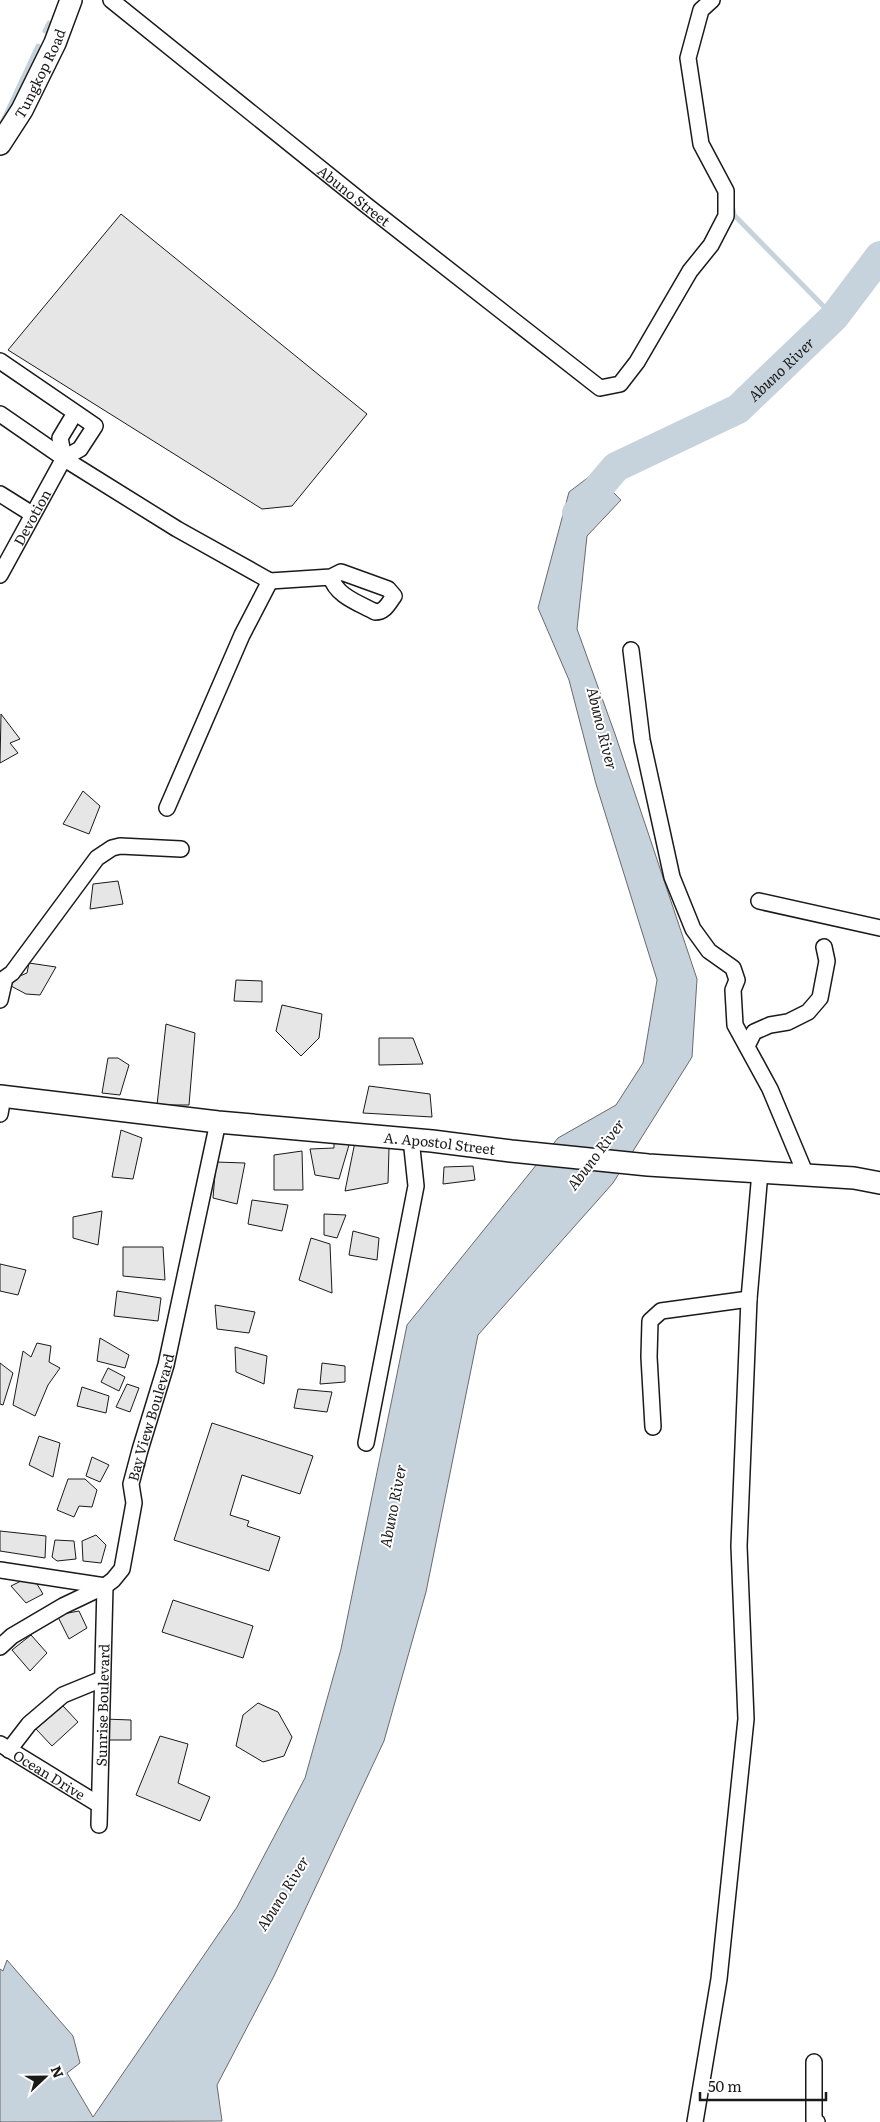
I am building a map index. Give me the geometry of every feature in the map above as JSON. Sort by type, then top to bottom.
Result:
[{"type":"street","name":"Tungkop Road","points":[[0,144],[22,110],[55,43],[71,0]]},
{"type":"street","name":"Abuno Street","points":[[111,0],[366,205],[600,388],[620,384],[637,362],[690,271],[711,245],[726,216],[726,191],[701,144],[688,58],[701,10],[712,0]]},
{"type":"street","points":[[0,361],[75,413],[60,438],[64,458]]},
{"type":"street","name":"Devotion","points":[[0,575],[64,458],[80,450],[95,426],[75,413]]},
{"type":"street","points":[[0,414],[64,458],[177,528],[270,581],[331,577]]},
{"type":"street","points":[[0,494],[32,514]]},
{"type":"street","points":[[167,808],[242,636],[270,581]]},
{"type":"street","points":[[631,650],[642,740],[672,876],[693,929],[709,951],[733,968],[737,980],[733,990],[734,1025],[748,1046],[770,1089],[806,1175]]},
{"type":"street","points":[[0,1000],[6,978],[12,973],[97,858],[112,848],[120,846],[181,849]]},
{"type":"street","points":[[759,901],[880,928]]},
{"type":"street","points":[[748,1046],[754,1032],[770,1025],[788,1022],[808,1012],[820,998],[827,961],[824,947]]},
{"type":"street","name":"A. Apostol Street","points":[[1,1102],[412,1139],[648,1165],[854,1178],[880,1183]]},
{"type":"street","name":"Bay View Boulevard","points":[[0,1647],[12,1636],[63,1606],[105,1586],[122,1569],[134,1503],[131,1484],[166,1365],[218,1122]]},
{"type":"street","points":[[366,1443],[416,1186],[412,1139]]},
{"type":"street","points":[[694,2122],[719,1979],[746,1720],[738,1546],[749,1299],[760,1172]]},
{"type":"street","points":[[653,1427],[649,1356],[650,1321],[661,1310],[749,1299]]},
{"type":"street","points":[[0,1570],[105,1586]]},
{"type":"street","points":[[47,1577],[55,1579],[65,1590],[63,1606]]},
{"type":"street","name":"Sunrise Boulevard","points":[[99,1825],[98,1804],[105,1586]]},
{"type":"street","points":[[5,1747],[63,1695],[102,1679]]},
{"type":"street","name":"Ocean Drive","points":[[5,1747],[98,1804]]},
{"type":"street","points":[[814,2062],[814,2120],[817,2122]]},
{"type":"water","points":[[594,473],[621,500],[587,536],[577,629],[615,734],[697,979],[692,1057],[613,1183],[478,1335],[426,1592],[384,1741],[274,1976],[217,2085],[222,2121],[0,2122],[0,1969],[3,1971],[7,1960],[73,2036],[80,2063],[67,2073],[93,2117],[237,1907],[305,1778],[341,1649],[407,1325],[558,1138],[616,1105],[643,1063],[657,980],[596,784],[569,680],[538,608],[569,492]]},
{"type":"building","points":[[121,214],[367,414],[292,506],[262,509],[8,350]]},
{"type":"building","points":[[1,714],[20,739],[10,743],[18,753],[0,763]]},
{"type":"building","points":[[83,791],[100,806],[89,834],[63,824]]},
{"type":"building","points":[[118,881],[123,904],[90,909],[93,884]]},
{"type":"building","points":[[29,963],[56,967],[40,995],[26,994],[11,986],[15,978],[27,973]]},
{"type":"building","points":[[236,980],[262,981],[262,1002],[234,1001]]},
{"type":"building","points":[[282,1005],[322,1014],[319,1038],[301,1056],[276,1031]]},
{"type":"building","points":[[166,1024],[195,1033],[189,1105],[157,1105]]},
{"type":"building","points":[[379,1038],[413,1038],[423,1064],[379,1065]]},
{"type":"building","points":[[108,1058],[118,1058],[129,1065],[120,1095],[102,1093]]},
{"type":"building","points":[[369,1086],[430,1094],[432,1117],[363,1113]]},
{"type":"building","points":[[121,1130],[142,1138],[133,1179],[112,1177]]},
{"type":"building","points":[[334,1141],[349,1145],[339,1179],[315,1175],[310,1149],[334,1148]]},
{"type":"building","points":[[355,1142],[389,1148],[388,1183],[345,1191]]},
{"type":"building","points":[[302,1151],[303,1190],[274,1190],[274,1155]]},
{"type":"building","points":[[216,1162],[245,1163],[237,1204],[213,1198]]},
{"type":"building","points":[[473,1166],[475,1180],[443,1184],[444,1167]]},
{"type":"building","points":[[252,1200],[288,1205],[282,1231],[248,1224]]},
{"type":"building","points":[[102,1211],[98,1245],[73,1238],[73,1217]]},
{"type":"building","points":[[324,1214],[346,1215],[337,1238],[324,1235]]},
{"type":"building","points":[[353,1231],[379,1238],[377,1260],[349,1255]]},
{"type":"building","points":[[311,1238],[330,1244],[332,1293],[299,1280]]},
{"type":"building","points":[[123,1247],[163,1247],[165,1280],[123,1276]]},
{"type":"building","points":[[0,1264],[26,1270],[18,1295],[0,1291]]},
{"type":"building","points":[[117,1291],[161,1298],[158,1321],[114,1316]]},
{"type":"building","points":[[215,1305],[255,1312],[249,1333],[217,1329]]},
{"type":"building","points":[[100,1338],[129,1355],[125,1368],[97,1361]]},
{"type":"building","points":[[37,1343],[51,1346],[49,1362],[60,1368],[48,1385],[35,1416],[13,1405],[23,1351],[31,1357]]},
{"type":"building","points":[[235,1347],[267,1356],[264,1384],[236,1372]]},
{"type":"building","points":[[0,1363],[13,1373],[3,1405],[0,1404]]},
{"type":"building","points":[[322,1363],[345,1366],[345,1382],[320,1384]]},
{"type":"building","points":[[108,1368],[125,1377],[119,1391],[101,1382]]},
{"type":"building","points":[[127,1384],[139,1388],[130,1412],[116,1407]]},
{"type":"building","points":[[82,1387],[109,1396],[106,1413],[77,1406]]},
{"type":"building","points":[[298,1389],[332,1392],[327,1412],[294,1408]]},
{"type":"building","points":[[212,1423],[313,1456],[300,1494],[242,1475],[230,1515],[249,1521],[247,1526],[280,1537],[269,1571],[174,1540]]},
{"type":"building","points":[[39,1436],[60,1443],[53,1477],[29,1465]]},
{"type":"building","points":[[92,1457],[109,1465],[100,1482],[86,1476]]},
{"type":"building","points":[[68,1479],[85,1479],[97,1490],[92,1507],[79,1506],[74,1517],[57,1510]]},
{"type":"building","points":[[0,1531],[46,1536],[45,1558],[0,1551]]},
{"type":"building","points":[[96,1535],[106,1545],[101,1563],[83,1561],[82,1541]]},
{"type":"building","points":[[55,1540],[74,1541],[76,1559],[57,1561],[52,1557]]},
{"type":"building","points":[[25,1579],[37,1584],[43,1594],[26,1603],[11,1586]]},
{"type":"building","points":[[173,1600],[253,1626],[243,1658],[162,1632]]},
{"type":"building","points":[[79,1611],[87,1628],[69,1639],[57,1615]]},
{"type":"building","points":[[31,1635],[47,1653],[30,1671],[12,1650]]},
{"type":"building","points":[[258,1703],[278,1712],[292,1737],[284,1756],[263,1762],[236,1746],[243,1715]]},
{"type":"building","points":[[63,1706],[78,1722],[52,1746],[36,1729]]},
{"type":"building","points":[[104,1719],[131,1720],[131,1740],[104,1740]]},
{"type":"building","points":[[160,1736],[188,1744],[178,1783],[210,1797],[200,1821],[136,1795]]},
{"type":"waterway","points":[[45,31],[49,23]]},
{"type":"waterway","points":[[2,123],[38,46]]},
{"type":"waterway","points":[[733,209],[734,215],[834,317]]},
{"type":"waterway","name":"Abuno River","points":[[577,513],[616,467],[738,409],[834,317],[880,256]]}]
